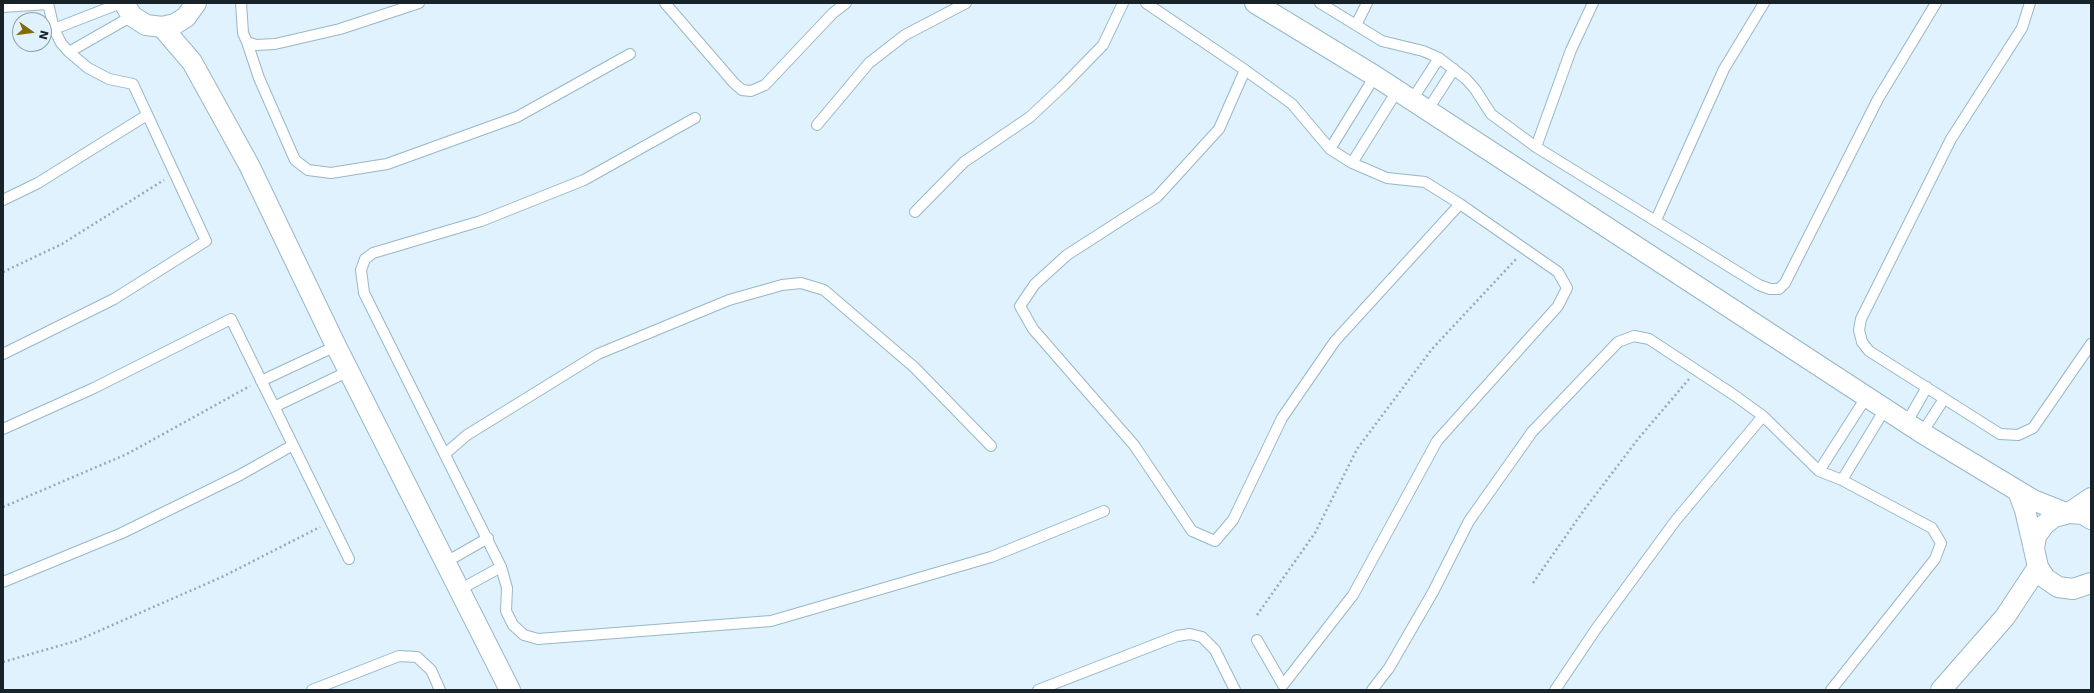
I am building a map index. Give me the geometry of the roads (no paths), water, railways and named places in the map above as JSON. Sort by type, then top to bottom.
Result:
[{"type":"street","points":[[1255,3],[1375,76],[1914,428],[2018,491],[2050,507],[2068,513],[2083,514],[2091,519]]},
{"type":"street","points":[[126,7],[146,25],[162,27],[175,24],[191,10]]},
{"type":"street","points":[[191,10],[192,62]]},
{"type":"street","points":[[162,27],[192,62],[249,165],[336,346],[510,690]]},
{"type":"street","points":[[2018,491],[2025,510],[2036,558],[2044,578],[2058,587],[2073,589],[2091,583]]},
{"type":"street","points":[[1941,690],[2004,617],[2036,558],[2036,536],[2044,525],[2054,517],[2068,513],[2091,498]]},
{"type":"lane","points":[[241,3],[241,20],[259,78],[295,160],[308,170],[331,173],[387,164],[517,117],[630,54]]},
{"type":"lane","points":[[247,42],[256,45],[274,44],[340,29],[419,3]]},
{"type":"lane","points":[[665,3],[734,83],[742,90],[751,91],[765,85],[833,12],[846,3]]},
{"type":"lane","points":[[817,125],[869,63],[905,35],[966,3]]},
{"type":"lane","points":[[915,212],[964,162],[1030,117],[1063,86],[1103,45],[1123,3]]},
{"type":"lane","points":[[1146,3],[1245,70],[1292,104],[1330,149],[1352,163],[1387,178],[1425,182],[1460,204],[1558,272],[1567,288],[1558,306],[1437,441],[1353,595],[1283,685],[1257,640]]},
{"type":"lane","points":[[1320,3],[1382,41],[1423,51],[1439,58],[1454,69],[1475,89],[1491,114],[1536,147],[1759,285],[1770,289],[1779,289],[1785,283],[1878,99],[1936,3]]},
{"type":"lane","points":[[1356,25],[1367,3]]},
{"type":"lane","points":[[1536,147],[1571,50],[1592,3]]},
{"type":"lane","points":[[1656,220],[1724,69],[1764,3]]},
{"type":"lane","points":[[2030,3],[2022,28],[1951,139],[1861,319],[1859,330],[1862,342],[1869,351],[2000,434],[2018,435],[2033,428],[2091,344]]},
{"type":"lane","points":[[3,7],[48,4],[54,29],[61,43],[70,52],[88,68],[109,79],[133,84],[206,241],[114,299],[3,354]]},
{"type":"lane","points":[[54,29],[126,7]]},
{"type":"lane","points":[[70,52],[126,7]]},
{"type":"lane","points":[[1412,101],[1439,58]]},
{"type":"lane","points":[[1352,163],[1412,101],[1454,69]]},
{"type":"lane","points":[[1245,70],[1219,129],[1157,197],[1067,255],[1035,284],[1020,306],[1033,329],[1134,445],[1192,531],[1215,541],[1233,520],[1282,418],[1335,341],[1460,204]]},
{"type":"lane","points":[[1330,149],[1375,76]]},
{"type":"lane","points":[[3,200],[38,183],[147,115]]},
{"type":"lane","points":[[695,118],[584,180],[481,221],[373,253],[365,259],[361,270],[364,293],[446,453],[501,567],[507,588],[506,611],[513,625],[524,635],[538,639],[771,621],[991,557],[1104,511]]},
{"type":"lane","points":[[446,453],[467,435],[598,354],[728,300],[782,284],[801,283],[824,290],[914,367],[991,446]]},
{"type":"lane","points":[[3,429],[94,388],[231,320],[349,559]]},
{"type":"lane","points":[[1372,690],[1389,668],[1433,592],[1469,521],[1532,432],[1618,342],[1634,336],[1649,339],[1763,416],[1819,471],[1842,480],[1932,528],[1941,543],[1935,559],[1831,690]]},
{"type":"lane","points":[[261,381],[336,346]]},
{"type":"lane","points":[[274,407],[349,372]]},
{"type":"lane","points":[[1914,428],[1927,388]]},
{"type":"lane","points":[[1819,471],[1867,396]]},
{"type":"lane","points":[[1914,428],[1944,399]]},
{"type":"lane","points":[[1842,480],[1885,409]]},
{"type":"lane","points":[[1555,690],[1596,629],[1676,520],[1763,416]]},
{"type":"lane","points":[[3,582],[122,533],[240,475],[293,445]]},
{"type":"lane","points":[[446,562],[488,538]]},
{"type":"lane","points":[[459,590],[501,567]]},
{"type":"lane","points":[[1038,690],[1177,636],[1190,634],[1202,637],[1215,650],[1235,690]]},
{"type":"lane","points":[[312,690],[399,656],[417,657],[431,670],[440,690]]}]
